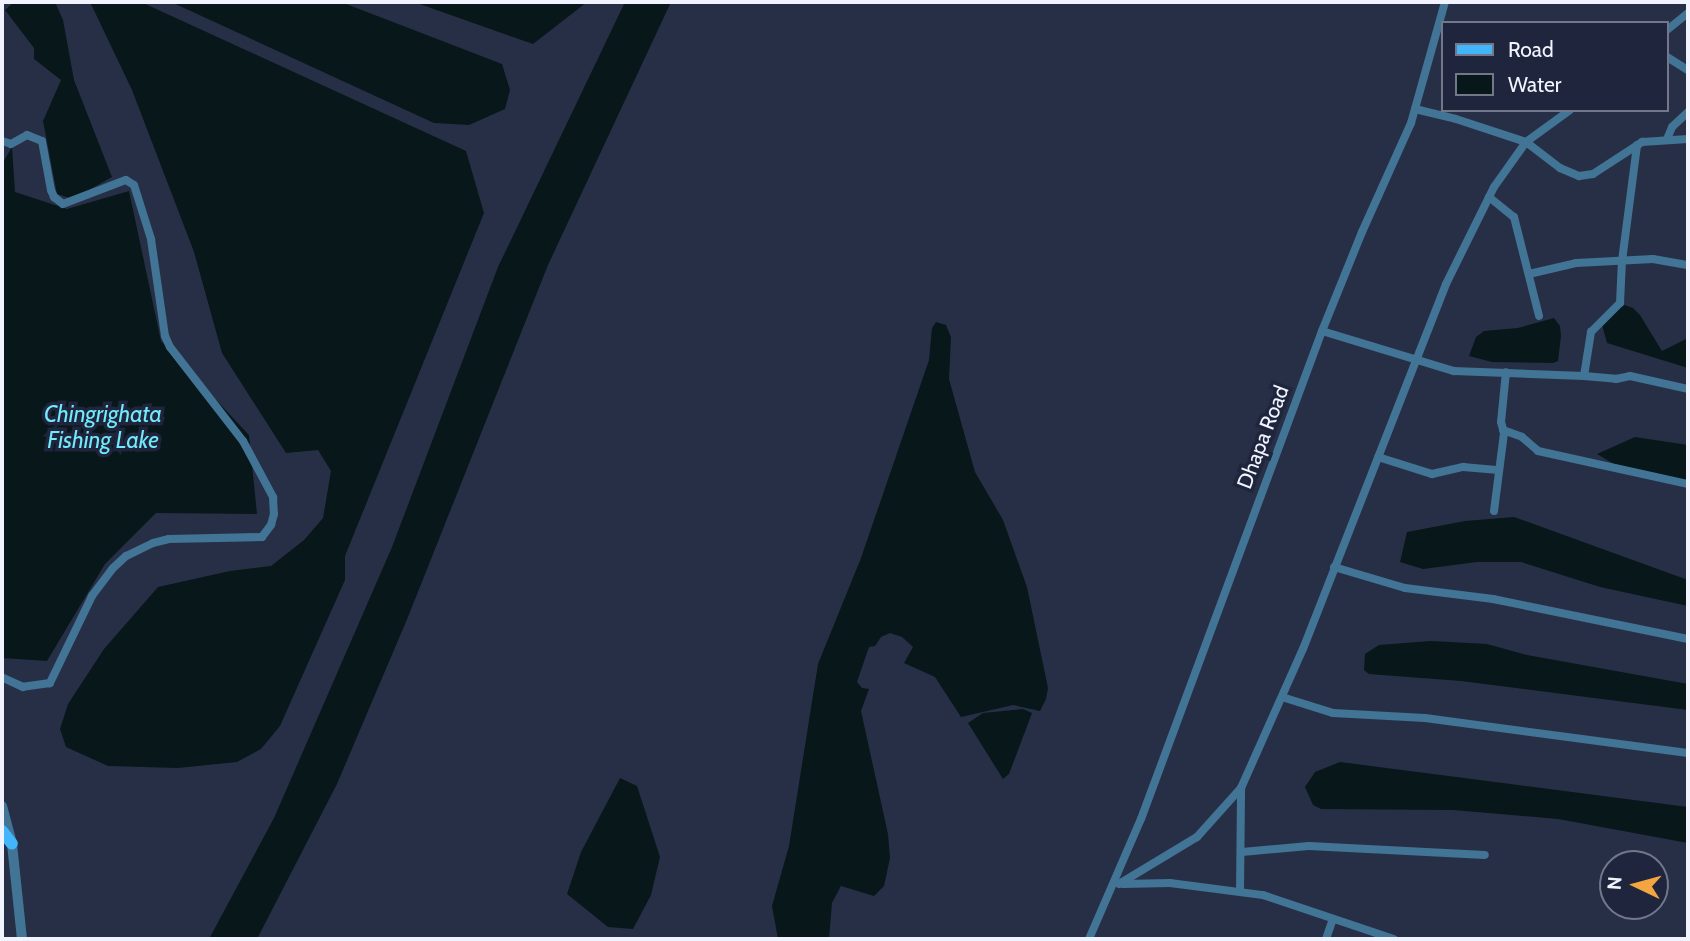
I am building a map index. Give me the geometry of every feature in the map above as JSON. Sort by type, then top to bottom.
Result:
[{"type":"main road","points":[[2,831],[12,845]]},
{"type":"street","name":"Dhapa Road","points":[[1088,939],[1116,886],[1322,331],[1415,109],[1445,2]]},
{"type":"street","points":[[1669,28],[1688,13]]},
{"type":"street","points":[[1669,58],[1688,70]]},
{"type":"street","points":[[1415,109],[1456,118],[1526,142],[1560,168],[1579,176],[1593,174],[1637,145],[1667,139],[1688,139]]},
{"type":"street","points":[[1116,886],[1197,837],[1241,788],[1282,697],[1446,284],[1489,197],[1526,142],[1567,112]]},
{"type":"street","points":[[1667,139],[1672,127],[1688,112]]},
{"type":"street","points":[[2,141],[11,144],[27,135],[42,141],[51,190],[54,198],[63,204],[126,180],[134,184],[151,239],[165,336],[170,347],[243,441],[273,498],[274,514],[271,525],[262,537],[169,539],[153,543],[126,556],[102,580],[92,596],[50,683],[23,687],[2,677]]},
{"type":"street","points":[[1584,376],[1591,332],[1620,303],[1622,261],[1637,145]]},
{"type":"street","points":[[1489,197],[1514,217],[1539,316]]},
{"type":"street","points":[[1529,274],[1576,262],[1653,259],[1688,265]]},
{"type":"street","points":[[1322,331],[1454,371],[1616,379],[1630,376],[1688,390]]},
{"type":"street","points":[[1494,511],[1506,372]]},
{"type":"street","points":[[1503,430],[1522,437],[1538,451],[1688,484]]},
{"type":"street","points":[[1378,457],[1432,474],[1463,467],[1499,470]]},
{"type":"street","points":[[1334,567],[1405,589],[1493,599],[1688,639]]},
{"type":"street","points":[[1282,697],[1333,713],[1425,718],[1688,753]]},
{"type":"street","points":[[1240,891],[1241,788]]},
{"type":"street","points":[[2,806],[12,845],[22,939]]},
{"type":"street","points":[[1242,852],[1309,846],[1485,855]]},
{"type":"street","points":[[1116,886],[1170,883],[1269,896],[1394,939]]},
{"type":"street","points":[[1326,939],[1332,919]]},
{"type":"water","points":[[14,2],[55,2],[63,20],[74,80],[112,177],[73,199],[57,194],[43,121],[61,80],[34,59],[34,48],[5,10]]},
{"type":"water","points":[[90,2],[141,2],[466,151],[484,213],[345,556],[345,580],[280,726],[261,749],[237,762],[178,768],[108,766],[66,747],[60,729],[68,704],[104,649],[158,587],[230,571],[271,566],[304,540],[323,518],[331,471],[318,450],[286,453],[222,353],[194,252],[132,90]]},
{"type":"water","points":[[171,2],[341,2],[502,64],[510,90],[505,109],[469,125],[434,123]]},
{"type":"water","points":[[414,2],[587,2],[533,44]]},
{"type":"water","points":[[625,2],[671,2],[548,265],[408,617],[337,784],[257,939],[209,939],[274,818],[392,547],[498,267]]},
{"type":"water","name":"Chingrighata Fishing Lake","points":[[12,147],[15,192],[67,209],[129,191],[161,341],[249,435],[257,514],[156,513],[105,564],[47,661],[2,658],[2,164]]},
{"type":"water","points":[[1619,303],[1633,308],[1640,315],[1662,351],[1688,338],[1688,368],[1607,343],[1601,321]]},
{"type":"water","points":[[1554,318],[1560,326],[1561,336],[1558,361],[1492,362],[1469,356],[1476,337],[1484,331],[1518,328]]},
{"type":"water","points":[[936,322],[946,325],[951,337],[949,379],[975,472],[1003,520],[1027,587],[1048,688],[1046,699],[1040,711],[1013,705],[961,717],[935,677],[904,663],[913,647],[902,637],[890,633],[881,637],[875,646],[869,647],[857,682],[862,688],[869,689],[861,711],[888,834],[890,858],[884,886],[874,896],[841,886],[832,903],[829,939],[778,939],[772,906],[789,846],[818,664],[861,558],[929,360],[932,328]]},
{"type":"water","points":[[1635,437],[1688,445],[1688,481],[1614,464],[1597,454]]},
{"type":"water","points":[[1514,517],[1688,580],[1688,606],[1600,587],[1521,562],[1477,562],[1423,569],[1400,562],[1407,532],[1465,521]]},
{"type":"water","points":[[1431,641],[1487,644],[1527,655],[1688,684],[1688,710],[1461,681],[1369,674],[1364,670],[1365,654],[1379,645]]},
{"type":"water","points":[[1023,709],[1032,713],[1009,774],[1003,779],[968,723],[983,713]]},
{"type":"water","points":[[1340,762],[1688,807],[1688,843],[1558,819],[1453,810],[1321,809],[1313,805],[1305,787],[1315,772]]},
{"type":"water","points":[[620,778],[637,786],[660,857],[651,895],[633,929],[608,927],[567,894],[581,852]]}]
